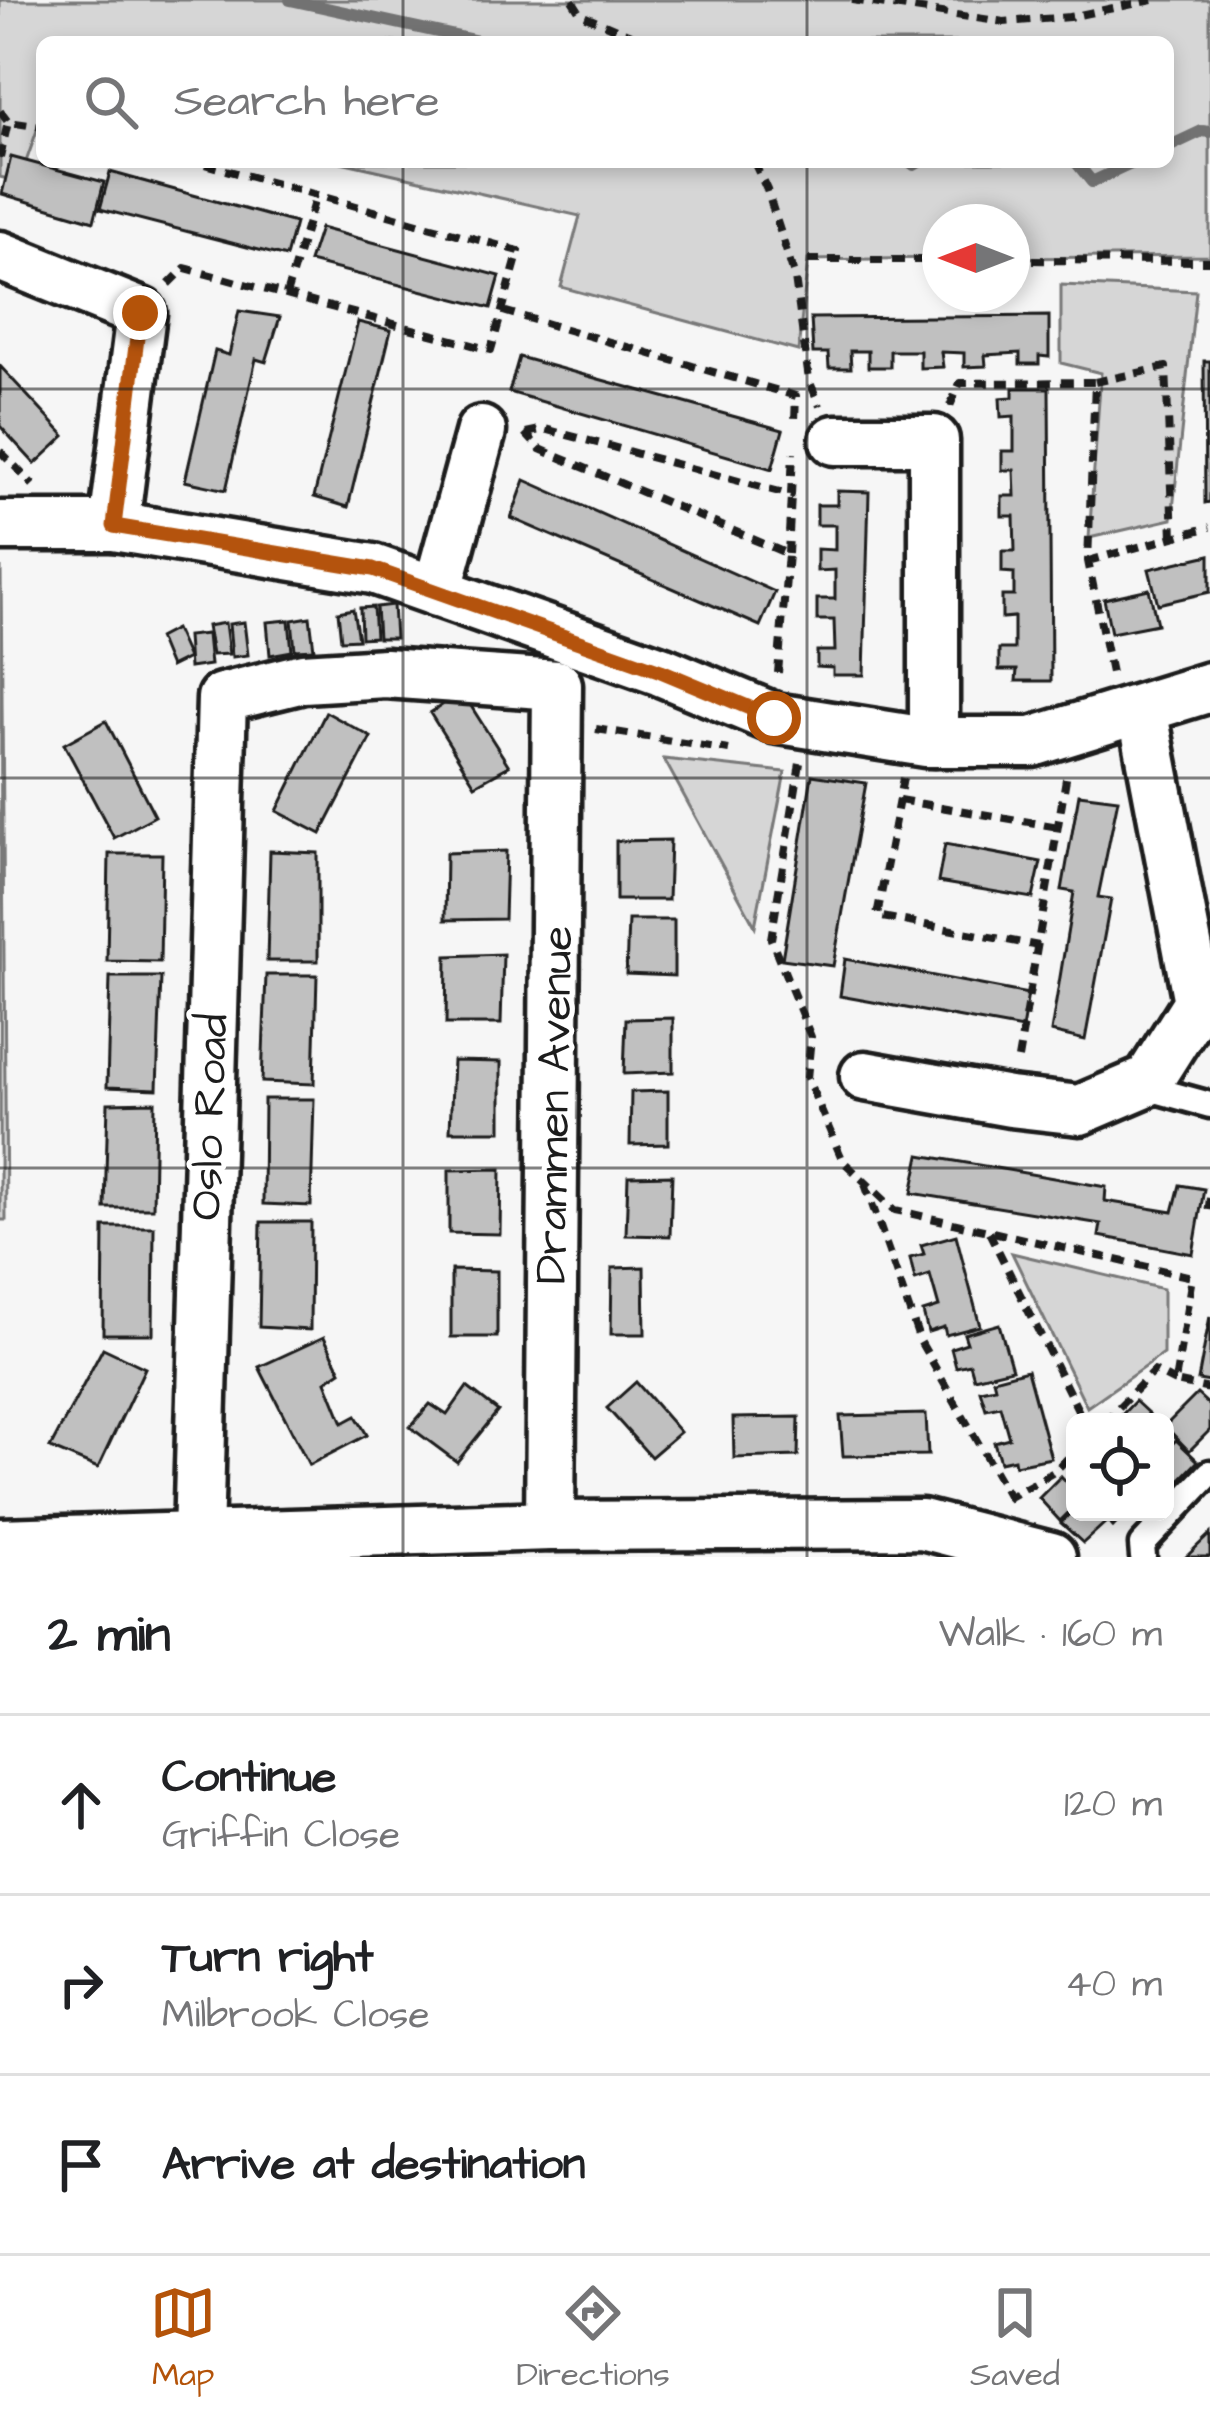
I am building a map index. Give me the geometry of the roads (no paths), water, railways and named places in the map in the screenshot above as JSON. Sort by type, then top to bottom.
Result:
[{"type":"street","points":[[0,256],[140,313],[114,526]]},
{"type":"street","points":[[436,592],[503,432]]},
{"type":"street","points":[[836,440],[934,440],[922,741]]},
{"type":"street","points":[[0,526],[114,526],[373,569],[661,671],[776,697],[922,741],[1032,742],[1210,687]]},
{"type":"street","name":"Drammen Avenue","points":[[222,698],[303,678],[385,673],[558,704],[550,1526]]},
{"type":"street","name":"Oslo Road","points":[[198,1537],[222,698]]},
{"type":"street","points":[[866,1076],[1080,1110],[1148,1081],[1198,1002],[1112,718]]},
{"type":"street","points":[[0,1543],[550,1526],[922,1524],[1051,1557]]},
{"type":"lane","points":[[1139,1085],[1210,1105]]},
{"type":"lane","points":[[1174,1506],[1210,1473]]},
{"type":"lane","points":[[1143,1557],[1142,1545],[1160,1521]]},
{"type":"waterway","points":[[290,0],[455,36]]},
{"type":"waterway","points":[[1174,144],[1210,132]]},
{"type":"waterway","points":[[1081,168],[1092,182],[1122,168]]}]
